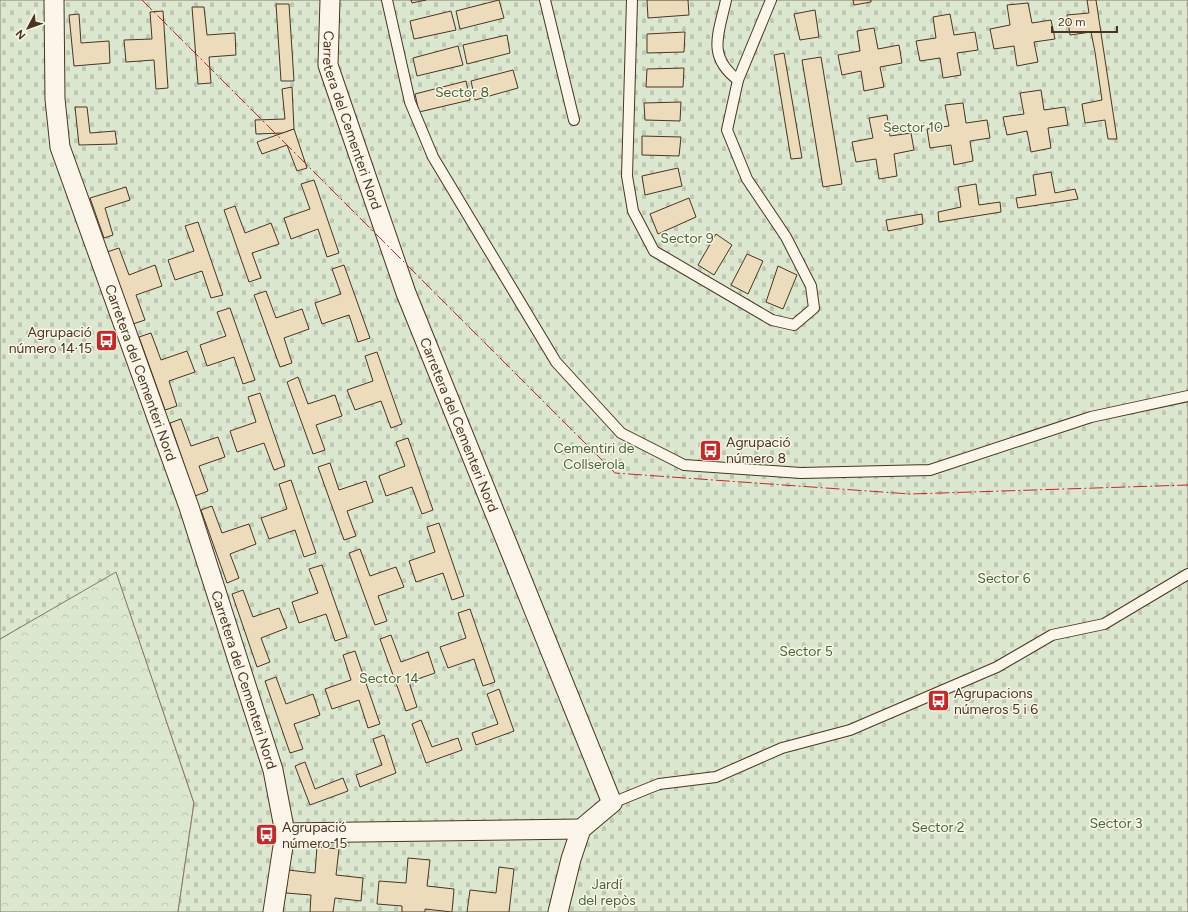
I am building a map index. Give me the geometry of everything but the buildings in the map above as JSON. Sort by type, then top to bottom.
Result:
[{"type":"street","name":"Carretera del Cementeri Nord","points":[[54,0],[55,99],[60,147],[189,507],[273,770],[285,833],[273,912]]},
{"type":"street","name":"Carretera del Cementeri Nord","points":[[330,0],[328,65],[406,293],[612,803]]},
{"type":"street","points":[[558,912],[570,859],[581,829],[612,803]]},
{"type":"street","points":[[285,833],[581,829]]},
{"type":"lane","points":[[387,0],[410,102],[433,157],[556,362],[621,433],[684,465],[801,473],[930,470],[1091,417],[1188,396]]},
{"type":"lane","points":[[545,0],[574,120]]},
{"type":"lane","points":[[632,0],[627,176],[633,211],[654,251],[772,320],[794,325],[814,308],[811,286],[786,237],[747,179],[726,130],[738,80],[771,0]]},
{"type":"lane","points":[[726,0],[716,48],[727,72],[738,80]]},
{"type":"lane","points":[[612,803],[659,784],[716,777],[782,748],[850,730],[997,666],[1052,634],[1104,624],[1188,574]]},
{"type":"green space","name":"Cementiri de Collserola","points":[[0,0],[1188,0],[1188,912],[178,912],[194,803],[116,572],[0,639]]},
{"type":"green space","points":[[116,571],[194,803],[178,912],[0,912],[0,639]]},
{"type":"power","points":[[142,0],[615,473],[910,494],[1188,485]]},
{"type":"place","name":"Agrupació número 14·15","points":[[107,340]]},
{"type":"place","name":"Agrupació número 8","points":[[711,450]]},
{"type":"place","name":"Agrupacions números 5 i 6","points":[[939,701]]},
{"type":"place","name":"Agrupació número 15","points":[[266,835]]},
{"type":"park label","name":"Sector 8","points":[[462,92]]},
{"type":"park label","name":"Sector 10","points":[[913,127]]},
{"type":"park label","name":"Sector 9","points":[[687,238]]},
{"type":"park label","name":"Sector 6","points":[[1004,578]]},
{"type":"park label","name":"Sector 5","points":[[806,651]]},
{"type":"park label","name":"Sector 14","points":[[389,678]]},
{"type":"park label","name":"Sector 3","points":[[1116,823]]},
{"type":"park label","name":"Sector 2","points":[[938,827]]},
{"type":"park label","name":"Jardí del repòs","points":[[607,892]]}]
